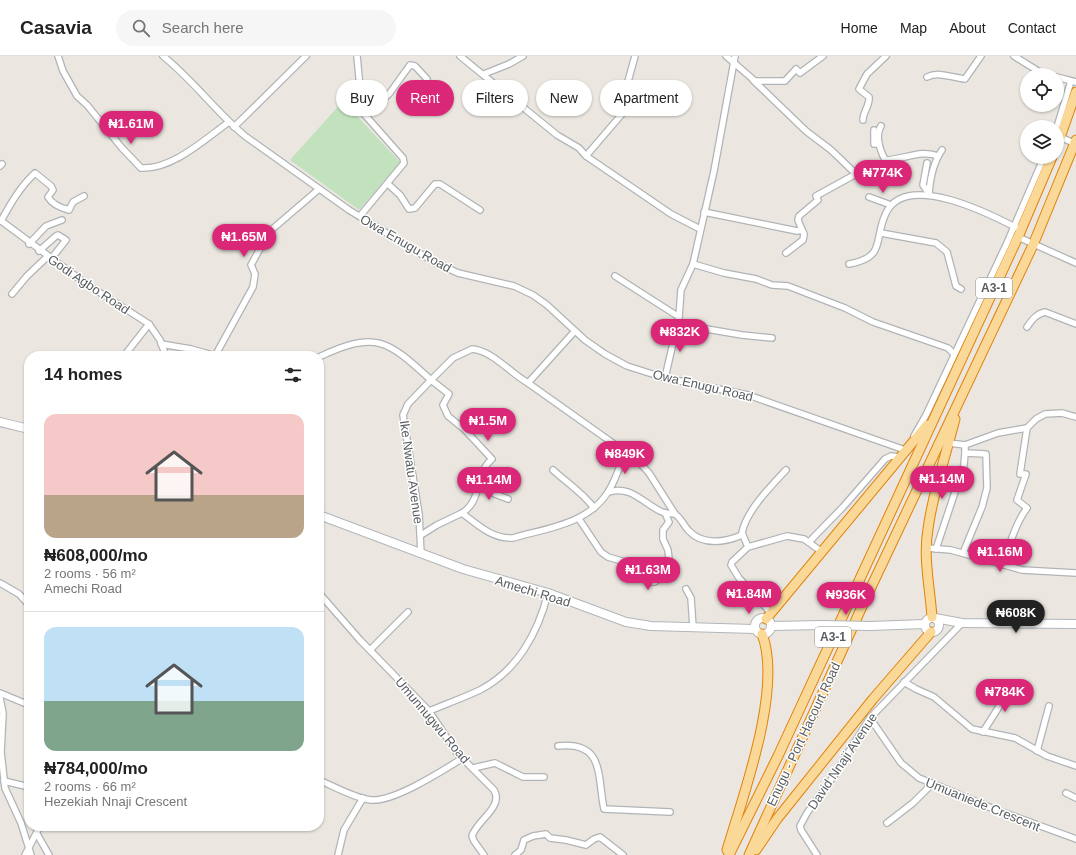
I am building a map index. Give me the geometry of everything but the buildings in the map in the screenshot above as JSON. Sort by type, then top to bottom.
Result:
[{"type":"highway","points":[[1064,127],[1076,92]]},
{"type":"highway","name":"A3-1","points":[[961,397],[1033,245],[1076,142]]},
{"type":"highway","name":"A3-1","points":[[729,855],[778,756],[1049,164]]},
{"type":"highway","points":[[931,620],[927,573],[931,548],[927,530],[933,498],[961,397]]},
{"type":"highway","name":"Enugu - Port Hacourt Road","points":[[749,855],[774,796],[961,397]]},
{"type":"highway","points":[[769,619],[822,552],[933,418]]},
{"type":"highway","points":[[726,855],[756,752],[763,714],[767,684],[767,650],[758,631]]},
{"type":"highway","points":[[753,855],[777,819],[873,699],[933,631]]},
{"type":"main road","points":[[0,422],[24,429]]},
{"type":"main road","name":"Amechi Road","points":[[324,517],[494,580],[548,593],[626,622],[651,626],[758,631]]},
{"type":"main road","points":[[769,619],[769,631],[758,631],[757,621],[763,618],[823,625],[870,626],[931,620],[959,623],[1076,624]]},
{"type":"main road","points":[[931,620],[926,629],[933,631],[959,623]]},
{"type":"main road","points":[[931,620],[939,623],[933,631]]},
{"type":"street","points":[[58,56],[63,71],[77,96],[88,105],[122,148],[141,168],[156,167],[172,162],[229,122]]},
{"type":"street","name":"Owa Enugu Road","points":[[162,56],[182,71],[234,127],[360,216],[434,262],[458,273],[522,289],[547,305],[574,332],[620,363],[665,378],[748,395],[903,454]]},
{"type":"street","points":[[234,127],[306,56]]},
{"type":"street","points":[[357,56],[360,80]]},
{"type":"street","points":[[460,56],[557,135],[579,148],[586,156],[671,214],[700,229]]},
{"type":"street","points":[[484,74],[509,64],[523,56]]},
{"type":"street","points":[[586,156],[628,107],[626,85],[635,56]]},
{"type":"street","points":[[726,56],[806,131],[831,150],[856,174],[816,196],[818,200],[799,216],[798,220],[800,230],[804,234],[803,240],[786,253]]},
{"type":"street","points":[[665,378],[678,324],[682,290],[693,264],[716,163],[735,56]]},
{"type":"street","points":[[753,80],[785,81],[796,69],[800,73],[823,56]]},
{"type":"street","points":[[863,120],[863,114],[870,102],[869,97],[859,90],[867,74],[886,56]]},
{"type":"street","points":[[927,77],[932,75],[944,75],[965,79],[981,56]]},
{"type":"street","points":[[1014,56],[1033,68]]},
{"type":"street","points":[[388,95],[410,65],[415,66],[427,79]]},
{"type":"street","points":[[1060,120],[1074,82],[1064,80]]},
{"type":"street","points":[[360,216],[404,166],[404,160],[366,116]]},
{"type":"street","points":[[881,126],[878,131],[879,144],[885,160],[899,160],[926,153],[938,156]]},
{"type":"street","points":[[874,130],[874,144],[879,144]]},
{"type":"street","points":[[1064,141],[1076,142]]},
{"type":"street","points":[[929,194],[930,179],[938,156],[942,150]]},
{"type":"street","points":[[927,163],[923,185],[929,194]]},
{"type":"street","points":[[809,542],[843,507],[885,459],[891,456],[903,454],[926,415],[954,354],[1018,231],[1042,164]]},
{"type":"street","points":[[0,221],[13,198],[25,182],[35,173],[51,186],[53,190],[48,198],[50,202],[60,207],[69,210],[73,202],[84,196]]},
{"type":"street","points":[[388,184],[400,195],[409,209],[415,208],[434,184],[440,184],[480,210]]},
{"type":"street","points":[[219,351],[253,287],[255,274],[251,265],[269,232],[320,189]]},
{"type":"street","points":[[849,264],[864,261],[870,257],[881,233],[886,214],[891,205],[897,201],[909,197],[929,194],[992,214],[1018,231],[1033,245],[1076,263]]},
{"type":"street","points":[[869,197],[891,205]]},
{"type":"street","points":[[704,212],[800,230]]},
{"type":"street","points":[[29,244],[46,226],[62,220]]},
{"type":"street","name":"Godi Agbo Road","points":[[0,221],[49,258],[149,324],[162,344],[164,351]]},
{"type":"street","points":[[881,233],[936,243],[947,252],[956,286],[961,289]]},
{"type":"street","points":[[12,294],[27,276],[49,258],[66,240],[58,235],[39,251]]},
{"type":"street","points":[[693,264],[756,279],[772,285],[788,286],[845,308],[873,322],[948,348],[954,354]]},
{"type":"street","points":[[615,276],[679,317]]},
{"type":"street","points":[[1027,327],[1034,317],[1044,312],[1076,324]]},
{"type":"street","points":[[128,351],[149,324]]},
{"type":"street","points":[[678,324],[742,336],[772,338]]},
{"type":"street","points":[[528,383],[574,332]]},
{"type":"street","points":[[324,355],[347,345],[380,342],[399,352],[449,394],[443,404],[448,416],[465,430],[492,459],[484,467],[474,502],[462,513],[437,524],[421,535]]},
{"type":"street","points":[[162,344],[198,351]]},
{"type":"street","name":"Ike Nwatu Avenue","points":[[421,554],[421,535],[403,415],[408,404],[454,358],[472,349],[487,354],[515,376],[528,383],[638,461],[649,473],[675,514],[691,533],[705,539],[727,541],[742,535]]},
{"type":"street","points":[[949,443],[965,445],[998,433],[1027,428],[1036,419],[1046,414],[1062,413],[1076,417]]},
{"type":"street","points":[[1005,565],[1010,545],[1027,508],[1017,500],[1026,474],[1020,474],[1027,428]]},
{"type":"street","points":[[965,445],[964,465],[931,548],[962,553],[1030,572],[1076,574]]},
{"type":"street","points":[[462,513],[487,532],[506,538],[513,538],[579,519],[594,508],[608,492],[625,452]]},
{"type":"street","points":[[962,553],[982,507],[987,488],[986,454],[965,453]]},
{"type":"street","points":[[553,470],[563,480],[576,487],[594,508]]},
{"type":"street","points":[[748,546],[742,535],[743,528],[749,516],[767,490],[786,470]]},
{"type":"street","points":[[479,482],[495,494],[508,499]]},
{"type":"street","points":[[608,492],[616,489],[625,490],[665,513],[675,514]]},
{"type":"street","points":[[579,519],[601,552],[608,557],[629,563],[638,570],[648,582],[656,582],[670,569],[668,550],[663,539],[663,530],[669,522],[665,513]]},
{"type":"street","points":[[769,619],[731,565],[737,556],[748,546],[787,536],[797,537],[809,542],[822,552]]},
{"type":"street","points":[[0,582],[24,599]]},
{"type":"street","points":[[686,589],[691,598],[693,627]]},
{"type":"street","points":[[429,711],[481,690],[497,679],[517,660],[525,651],[536,627],[548,593]]},
{"type":"street","name":"Umunnugwu Road","points":[[324,599],[370,650],[429,711],[453,748],[494,790],[497,797],[495,805],[480,822],[472,836],[484,855]]},
{"type":"street","points":[[370,650],[408,612]]},
{"type":"street","name":"David Nnaji Avenue","points":[[817,855],[800,826],[806,813],[850,751],[870,718],[959,623]]},
{"type":"street","points":[[904,682],[934,697],[967,726],[983,732],[1014,738],[1038,751],[1076,766]]},
{"type":"street","points":[[983,732],[1012,686]]},
{"type":"street","points":[[0,693],[24,703]]},
{"type":"street","points":[[0,698],[3,713],[1,752],[3,786],[21,823],[31,855]]},
{"type":"street","points":[[1038,751],[1049,706]]},
{"type":"street","name":"Umuaniede Crescent","points":[[870,718],[901,763],[919,778],[994,809],[1076,839]]},
{"type":"street","points":[[558,746],[579,745],[589,751],[601,779],[604,809],[670,812]]},
{"type":"street","points":[[324,782],[363,798],[382,799],[401,792],[463,758]]},
{"type":"street","points":[[473,768],[495,763],[523,777],[544,777]]},
{"type":"street","points":[[887,823],[917,799],[932,784]]},
{"type":"street","points":[[3,786],[24,787]]},
{"type":"street","points":[[1066,793],[1076,798]]},
{"type":"street","points":[[338,855],[344,830],[363,798]]},
{"type":"street","points":[[25,855],[38,831]]},
{"type":"street","points":[[37,834],[49,855]]},
{"type":"street","points":[[515,855],[521,850],[524,840],[533,836],[546,834],[550,838],[586,845],[594,839],[600,837],[623,855]]},
{"type":"green space","points":[[336,109],[336,116],[357,116],[400,162],[359,210],[290,160]]}]
